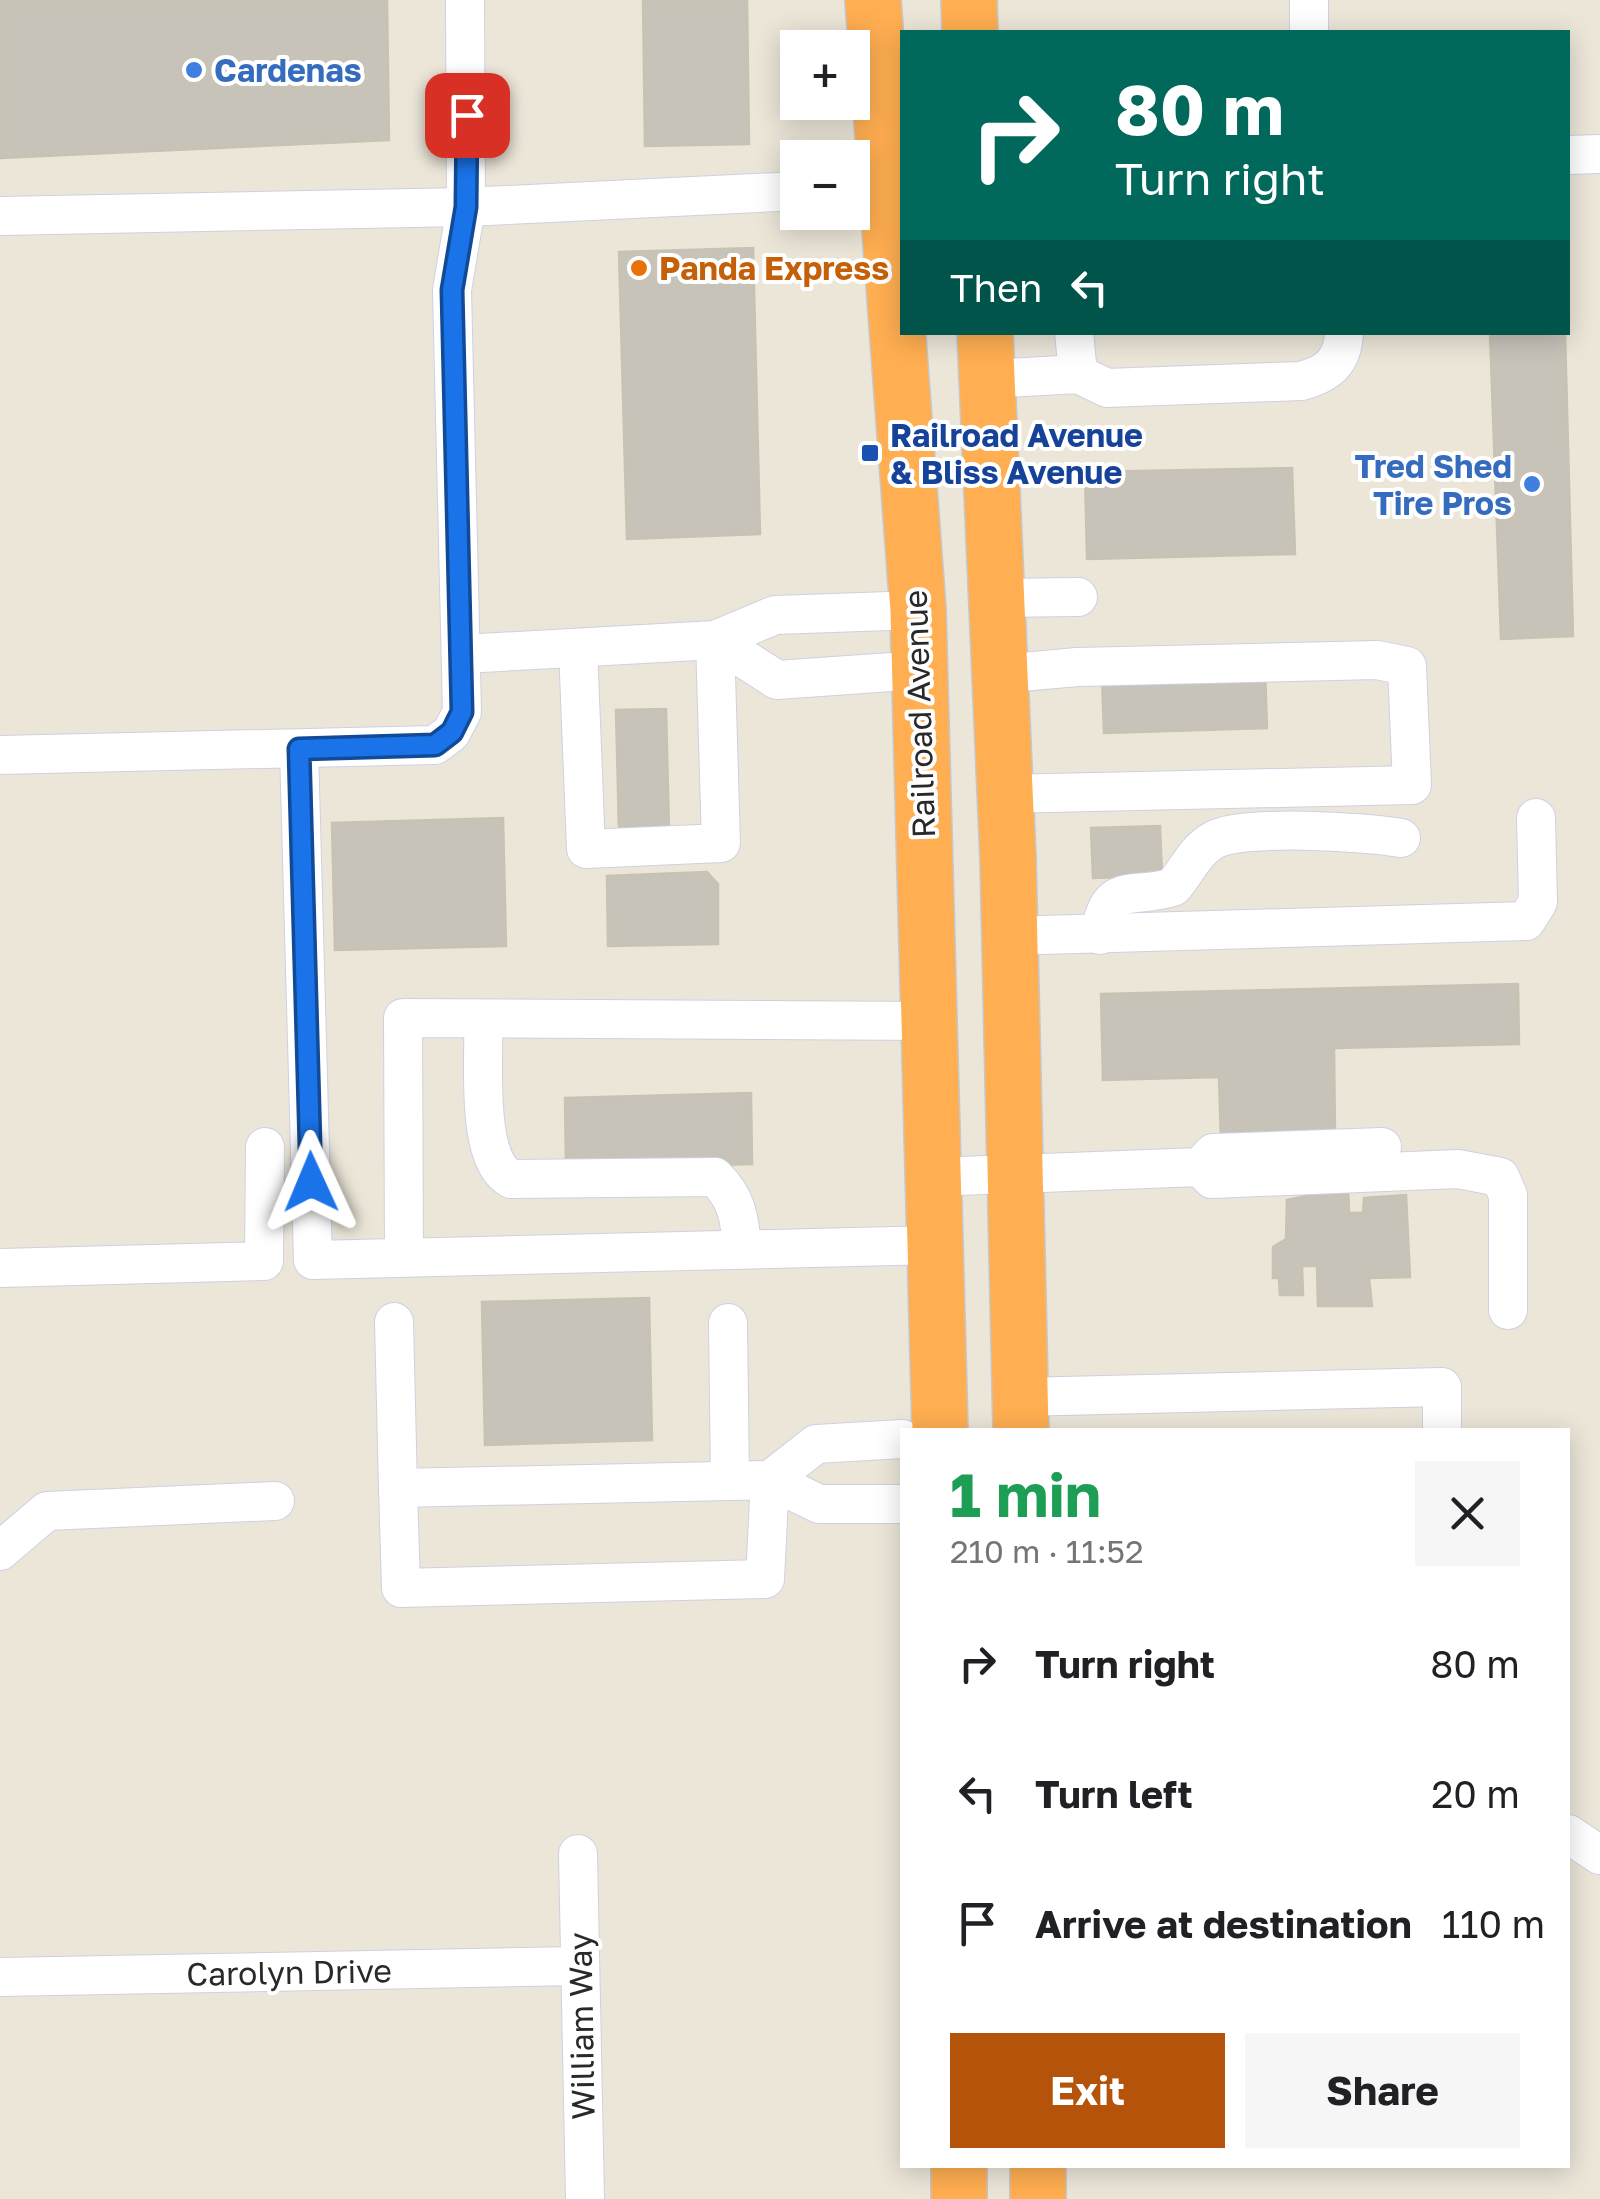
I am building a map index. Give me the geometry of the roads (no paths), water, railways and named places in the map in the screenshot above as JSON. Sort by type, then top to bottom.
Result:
[{"type":"highway","name":"Railroad Avenue","points":[[873,0],[880,186],[918,610],[940,1428]]},
{"type":"highway","points":[[968,0],[970,30]]},
{"type":"highway","points":[[986,356],[1008,858],[1021,1414]]},
{"type":"highway","points":[[918,610],[962,658],[1008,858]]},
{"type":"highway","points":[[959,2168],[959,2199]]},
{"type":"highway","points":[[1038,2168],[1038,2199]]},
{"type":"street","points":[[0,755],[435,745],[452,732],[462,712],[452,290],[466,207],[465,0]]},
{"type":"street","points":[[1309,0],[1310,30]]},
{"type":"street","points":[[1570,155],[1600,154]]},
{"type":"street","points":[[0,216],[466,207],[780,192]]},
{"type":"street","points":[[1074,335],[1078,374]]},
{"type":"street","points":[[986,356],[1078,374],[1108,388],[1301,381],[1323,375],[1337,362],[1343,335]]},
{"type":"street","points":[[998,598],[1078,597]]},
{"type":"street","points":[[462,654],[715,640],[776,615],[918,610]]},
{"type":"street","points":[[578,648],[586,849],[721,843],[715,640]]},
{"type":"street","points":[[715,640],[777,680],[920,670]]},
{"type":"street","points":[[1000,674],[1077,667],[1377,660],[1407,666],[1412,785],[1004,794]]},
{"type":"street","points":[[299,749],[313,1260],[935,1245]]},
{"type":"street","points":[[1009,936],[1526,921],[1538,902],[1536,818]]},
{"type":"street","points":[[1100,934],[1103,907],[1111,899],[1173,887],[1204,847],[1222,836],[1343,832],[1401,838]]},
{"type":"street","points":[[404,1258],[403,1018],[929,1020]]},
{"type":"street","points":[[484,1019],[487,1150],[502,1174],[511,1179],[716,1177],[728,1189],[740,1214],[742,1248]]},
{"type":"street","points":[[0,1268],[264,1261],[266,1147]]},
{"type":"street","points":[[933,1177],[1200,1167],[1213,1152],[1382,1147]]},
{"type":"street","points":[[1200,1167],[1212,1180],[1458,1169],[1500,1177],[1508,1195],[1508,1310]]},
{"type":"street","points":[[394,1322],[401,1588],[765,1579],[770,1480],[816,1444],[900,1440]]},
{"type":"street","points":[[728,1323],[730,1481]]},
{"type":"street","points":[[1021,1414],[1442,1386],[1442,1428]]},
{"type":"street","points":[[398,1488],[770,1480],[819,1504],[900,1504]]},
{"type":"street","points":[[0,1551],[47,1511],[275,1501]]},
{"type":"street","points":[[1570,1835],[1600,1855]]},
{"type":"street","name":"William Way","points":[[578,1854],[586,2199]]},
{"type":"street","name":"Carolyn Drive","points":[[0,1978],[578,1966]]},
{"type":"place","name":"Cardenas","points":[[194,70]]},
{"type":"place","name":"Panda Express","points":[[639,268]]},
{"type":"place","name":"Railroad Avenue & Bliss Avenue","points":[[870,453]]},
{"type":"place","name":"Tred Shed Tire Pros","points":[[1532,484]]}]
